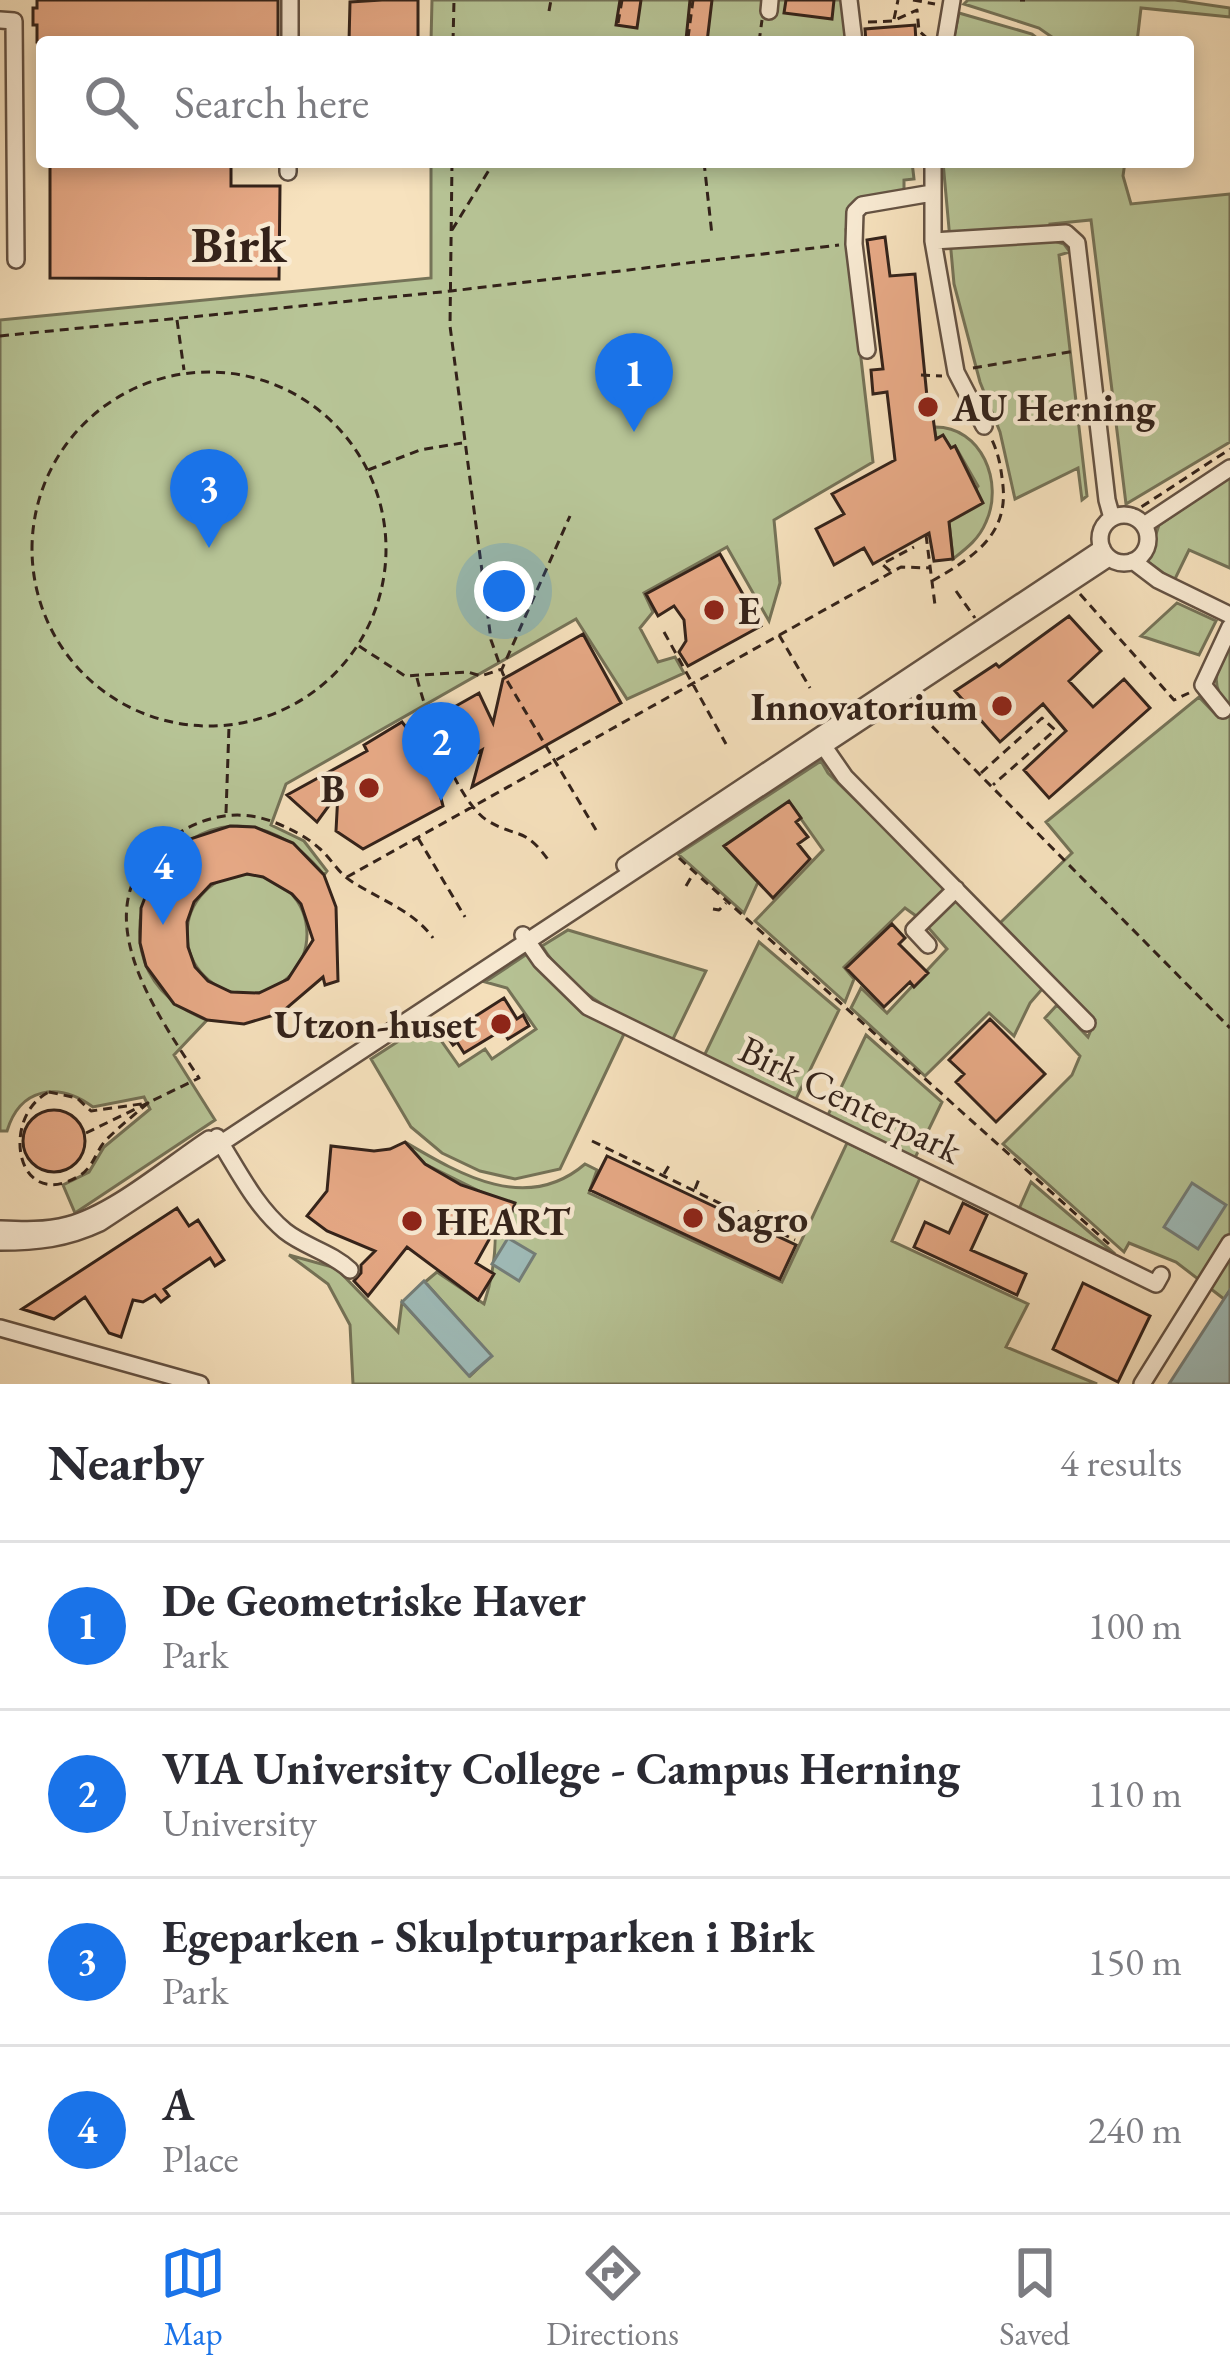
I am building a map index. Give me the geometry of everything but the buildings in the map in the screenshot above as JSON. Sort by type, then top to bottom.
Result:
[{"type":"street","points":[[290,0],[290,36]]},
{"type":"street","points":[[849,0],[853,36]]},
{"type":"street","points":[[945,36],[952,1]]},
{"type":"street","points":[[0,20],[14,21],[7,107],[16,260]]},
{"type":"street","points":[[933,168],[933,242],[956,372],[984,426]]},
{"type":"street","points":[[867,350],[853,224],[862,205],[932,193]]},
{"type":"street","points":[[933,242],[1066,233],[1077,243],[1089,349],[1128,520],[1147,546],[1132,561]]},
{"type":"street","points":[[1106,553],[1101,531],[1230,468]]},
{"type":"street","points":[[1106,553],[1132,561],[1157,580],[1230,616]]},
{"type":"street","points":[[525,938],[668,849],[821,741],[902,695],[1070,584],[1106,553]]},
{"type":"street","points":[[0,1229],[42,1230],[98,1213],[525,938],[1106,553]]},
{"type":"street","points":[[1223,710],[1203,685],[1230,628]]},
{"type":"street","points":[[821,741],[845,777],[1088,1023]]},
{"type":"street","points":[[928,945],[914,930],[956,890]]},
{"type":"street","name":"Birk Centerpark","points":[[525,938],[541,961],[588,1007],[1156,1285],[1161,1275]]},
{"type":"street","points":[[0,1242],[43,1242],[100,1223],[218,1139]]},
{"type":"street","points":[[218,1139],[254,1196],[283,1230],[339,1259],[350,1270]]},
{"type":"street","points":[[1142,1384],[1230,1243]]},
{"type":"street","points":[[0,1328],[167,1380],[200,1384]]},
{"type":"path","points":[[453,36],[454,0]]},
{"type":"path","points":[[549,10],[550,0]]},
{"type":"path","points":[[618,23],[622,0]]},
{"type":"path","points":[[688,36],[693,0]]},
{"type":"path","points":[[892,21],[898,0]]},
{"type":"path","points":[[913,0],[952,1]]},
{"type":"path","points":[[851,21],[892,21],[922,3]]},
{"type":"path","points":[[917,10],[924,36]]},
{"type":"path","points":[[452,168],[450,326],[490,640],[502,669],[596,830]]},
{"type":"path","points":[[451,232],[490,168]]},
{"type":"path","points":[[705,168],[712,235]]},
{"type":"path","points":[[0,336],[854,244]]},
{"type":"path","points":[[176,319],[185,374]]},
{"type":"path","points":[[921,375],[942,377],[1089,349]]},
{"type":"path","points":[[236,373],[294,393],[342,431],[367,470],[383,514],[386,544],[377,605],[357,645],[326,682],[302,700],[274,714],[229,725],[183,724],[153,717],[99,688],[58,641],[36,584],[34,522],[41,492],[71,438],[117,397],[145,383],[185,374],[236,373]]},
{"type":"path","points":[[932,581],[988,544],[1005,508],[999,454],[984,426]]},
{"type":"path","points":[[367,470],[420,450],[464,443]]},
{"type":"path","points":[[1128,520],[1230,449]]},
{"type":"path","points":[[357,645],[396,673],[417,678],[487,675],[502,669],[570,516]]},
{"type":"path","points":[[926,535],[935,605]]},
{"type":"path","points":[[891,572],[882,565],[914,547]]},
{"type":"path","points":[[345,878],[891,572],[901,567],[930,568]]},
{"type":"path","points":[[1070,584],[1174,700],[1203,685]]},
{"type":"path","points":[[664,632],[726,744]]},
{"type":"path","points":[[778,634],[810,688]]},
{"type":"path","points":[[417,678],[429,725],[472,805],[484,819],[527,834],[549,861]]},
{"type":"path","points":[[902,695],[1230,1028]]},
{"type":"path","points":[[980,774],[1042,718],[1054,730],[992,786]]},
{"type":"path","points":[[226,814],[229,725]]},
{"type":"path","points":[[922,735],[932,725]]},
{"type":"path","points":[[946,759],[956,750]]},
{"type":"path","points":[[996,806],[1004,798]]},
{"type":"path","points":[[86,1133],[200,1078],[147,999],[128,937],[128,908],[137,874],[166,841],[183,830],[226,814],[287,828],[321,849],[345,878],[421,921],[434,938]]},
{"type":"path","points":[[1019,830],[1028,822]]},
{"type":"path","points":[[417,837],[465,917]]},
{"type":"path","points":[[1043,855],[1052,846]]},
{"type":"path","points":[[668,849],[1109,1245]]},
{"type":"path","points":[[686,886],[694,872]]},
{"type":"path","points":[[713,909],[727,902]]},
{"type":"path","points":[[23,1106],[49,1092],[77,1098],[91,1111],[148,1103]]},
{"type":"path","points":[[16,1167],[25,1178],[39,1183],[69,1181],[84,1174],[97,1160],[102,1144],[148,1103]]},
{"type":"path","points":[[592,1142],[795,1240]]},
{"type":"path","points":[[632,1161],[638,1151]]},
{"type":"path","points":[[664,1176],[670,1164]]},
{"type":"path","points":[[694,1190],[699,1179]]},
{"type":"path","points":[[724,1205],[730,1196]]},
{"type":"path","points":[[755,1220],[760,1209]]},
{"type":"path","points":[[786,1235],[791,1225]]},
{"type":"green space","points":[[432,0],[843,0],[847,36],[431,36]]},
{"type":"green space","points":[[968,0],[1175,0],[1230,8],[1230,17],[1141,8],[1138,36],[1050,36],[964,4]]},
{"type":"green space","points":[[959,13],[1034,36],[954,36]]},
{"type":"green space","points":[[431,168],[913,168],[914,179],[904,180],[904,197],[862,205],[846,229],[873,462],[774,520],[780,583],[769,621],[727,547],[644,593],[653,612],[640,628],[658,662],[675,657],[684,673],[627,699],[576,619],[286,784],[271,825],[304,841],[327,871],[324,875],[277,836],[232,826],[192,839],[160,869],[142,908],[141,951],[162,990],[207,1020],[174,1055],[215,1120],[75,1213],[63,1185],[89,1172],[104,1147],[150,1109],[144,1097],[93,1107],[67,1094],[42,1093],[21,1105],[7,1131],[0,1131],[0,320],[431,278]]},
{"type":"green space","points":[[944,168],[1124,168],[1131,204],[1230,194],[1230,442],[1126,504],[1091,220],[1050,224],[1051,240],[1070,252],[1059,255],[1087,496],[1082,500],[1078,468],[1015,499],[1000,432],[980,382],[954,284]]},
{"type":"green space","points":[[934,427],[965,436],[985,460],[990,475],[991,507],[986,522],[953,559],[949,522],[978,486],[955,446],[951,448],[943,436],[936,439]]},
{"type":"green space","points":[[1230,477],[1230,568],[1189,550],[1174,581],[1147,561],[1159,525]]},
{"type":"green space","points":[[1177,603],[1216,621],[1199,655],[1141,636]]},
{"type":"green space","points":[[1230,643],[1230,1290],[1224,1299],[1176,1262],[1129,1243],[1124,1252],[1003,1144],[1072,1075],[1080,1056],[1045,1018],[1057,1005],[1088,1037],[1095,1020],[1000,923],[1072,853],[1046,822],[1199,697],[1218,717],[1228,708],[1218,690],[1217,676]]},
{"type":"green space","points":[[821,761],[947,889],[919,918],[905,908],[844,967],[854,979],[845,1002],[755,921],[823,850],[789,802],[724,846],[758,882],[744,913],[678,854]]},
{"type":"green space","points":[[247,874],[270,878],[290,891],[303,911],[307,934],[303,957],[290,977],[270,990],[247,994],[224,990],[204,977],[191,957],[187,934],[191,911],[204,891],[224,878]]},
{"type":"green space","points":[[955,899],[1043,988],[1014,1036],[989,1013],[925,1076],[851,1008],[861,988],[887,1013],[947,949],[926,925]]},
{"type":"green space","points":[[568,930],[706,971],[672,1041],[600,1003],[568,978],[542,946]]},
{"type":"green space","points":[[759,942],[839,1010],[795,1101],[704,1056]]},
{"type":"green space","points":[[527,954],[578,1007],[624,1034],[560,1169],[515,1179],[480,1171],[442,1153],[411,1127],[371,1059],[428,1022],[459,1066],[485,1049],[492,1059],[536,1029],[507,988],[485,982]]},
{"type":"green space","points":[[866,1035],[942,1102],[914,1160],[827,1117]]},
{"type":"green space","points":[[405,1142],[471,1177],[517,1188],[563,1179],[585,1164],[597,1170],[589,1193],[782,1282],[847,1143],[920,1178],[892,1241],[1028,1304],[1006,1347],[1097,1384],[353,1384],[350,1325],[328,1284],[289,1255],[336,1268],[398,1332],[402,1302],[470,1376],[491,1356],[425,1282],[437,1272],[484,1304],[495,1251],[493,1198],[425,1164]]},
{"type":"green space","points":[[1031,1182],[1115,1254],[1019,1209]]},
{"type":"water","points":[[1192,1183],[1226,1205],[1198,1249],[1164,1227]]},
{"type":"water","points":[[508,1238],[535,1254],[519,1281],[492,1264]]},
{"type":"water","points":[[424,1281],[492,1356],[469,1376],[402,1302]]},
{"type":"water","points":[[1230,1290],[1230,1384],[1169,1384],[1224,1299]]},
{"type":"place","name":"AU Herning","points":[[928,407]]},
{"type":"place","name":"De Geometriske Haver","points":[[634,432]]},
{"type":"place","name":"Egeparken - Skulpturparken i Birk","points":[[209,548]]},
{"type":"place","name":"E","points":[[714,610]]},
{"type":"place","name":"Innovatorium","points":[[1002,706]]},
{"type":"place","name":"B","points":[[369,788]]},
{"type":"place","name":"VIA University College - Campus Herning","points":[[441,801]]},
{"type":"place","name":"A","points":[[163,925]]},
{"type":"place","name":"Utzon-huset","points":[[501,1024]]},
{"type":"place","name":"Sagro","points":[[693,1218]]},
{"type":"place","name":"HEART","points":[[412,1221]]},
{"type":"district","name":"Birk","points":[[239,244]]}]
